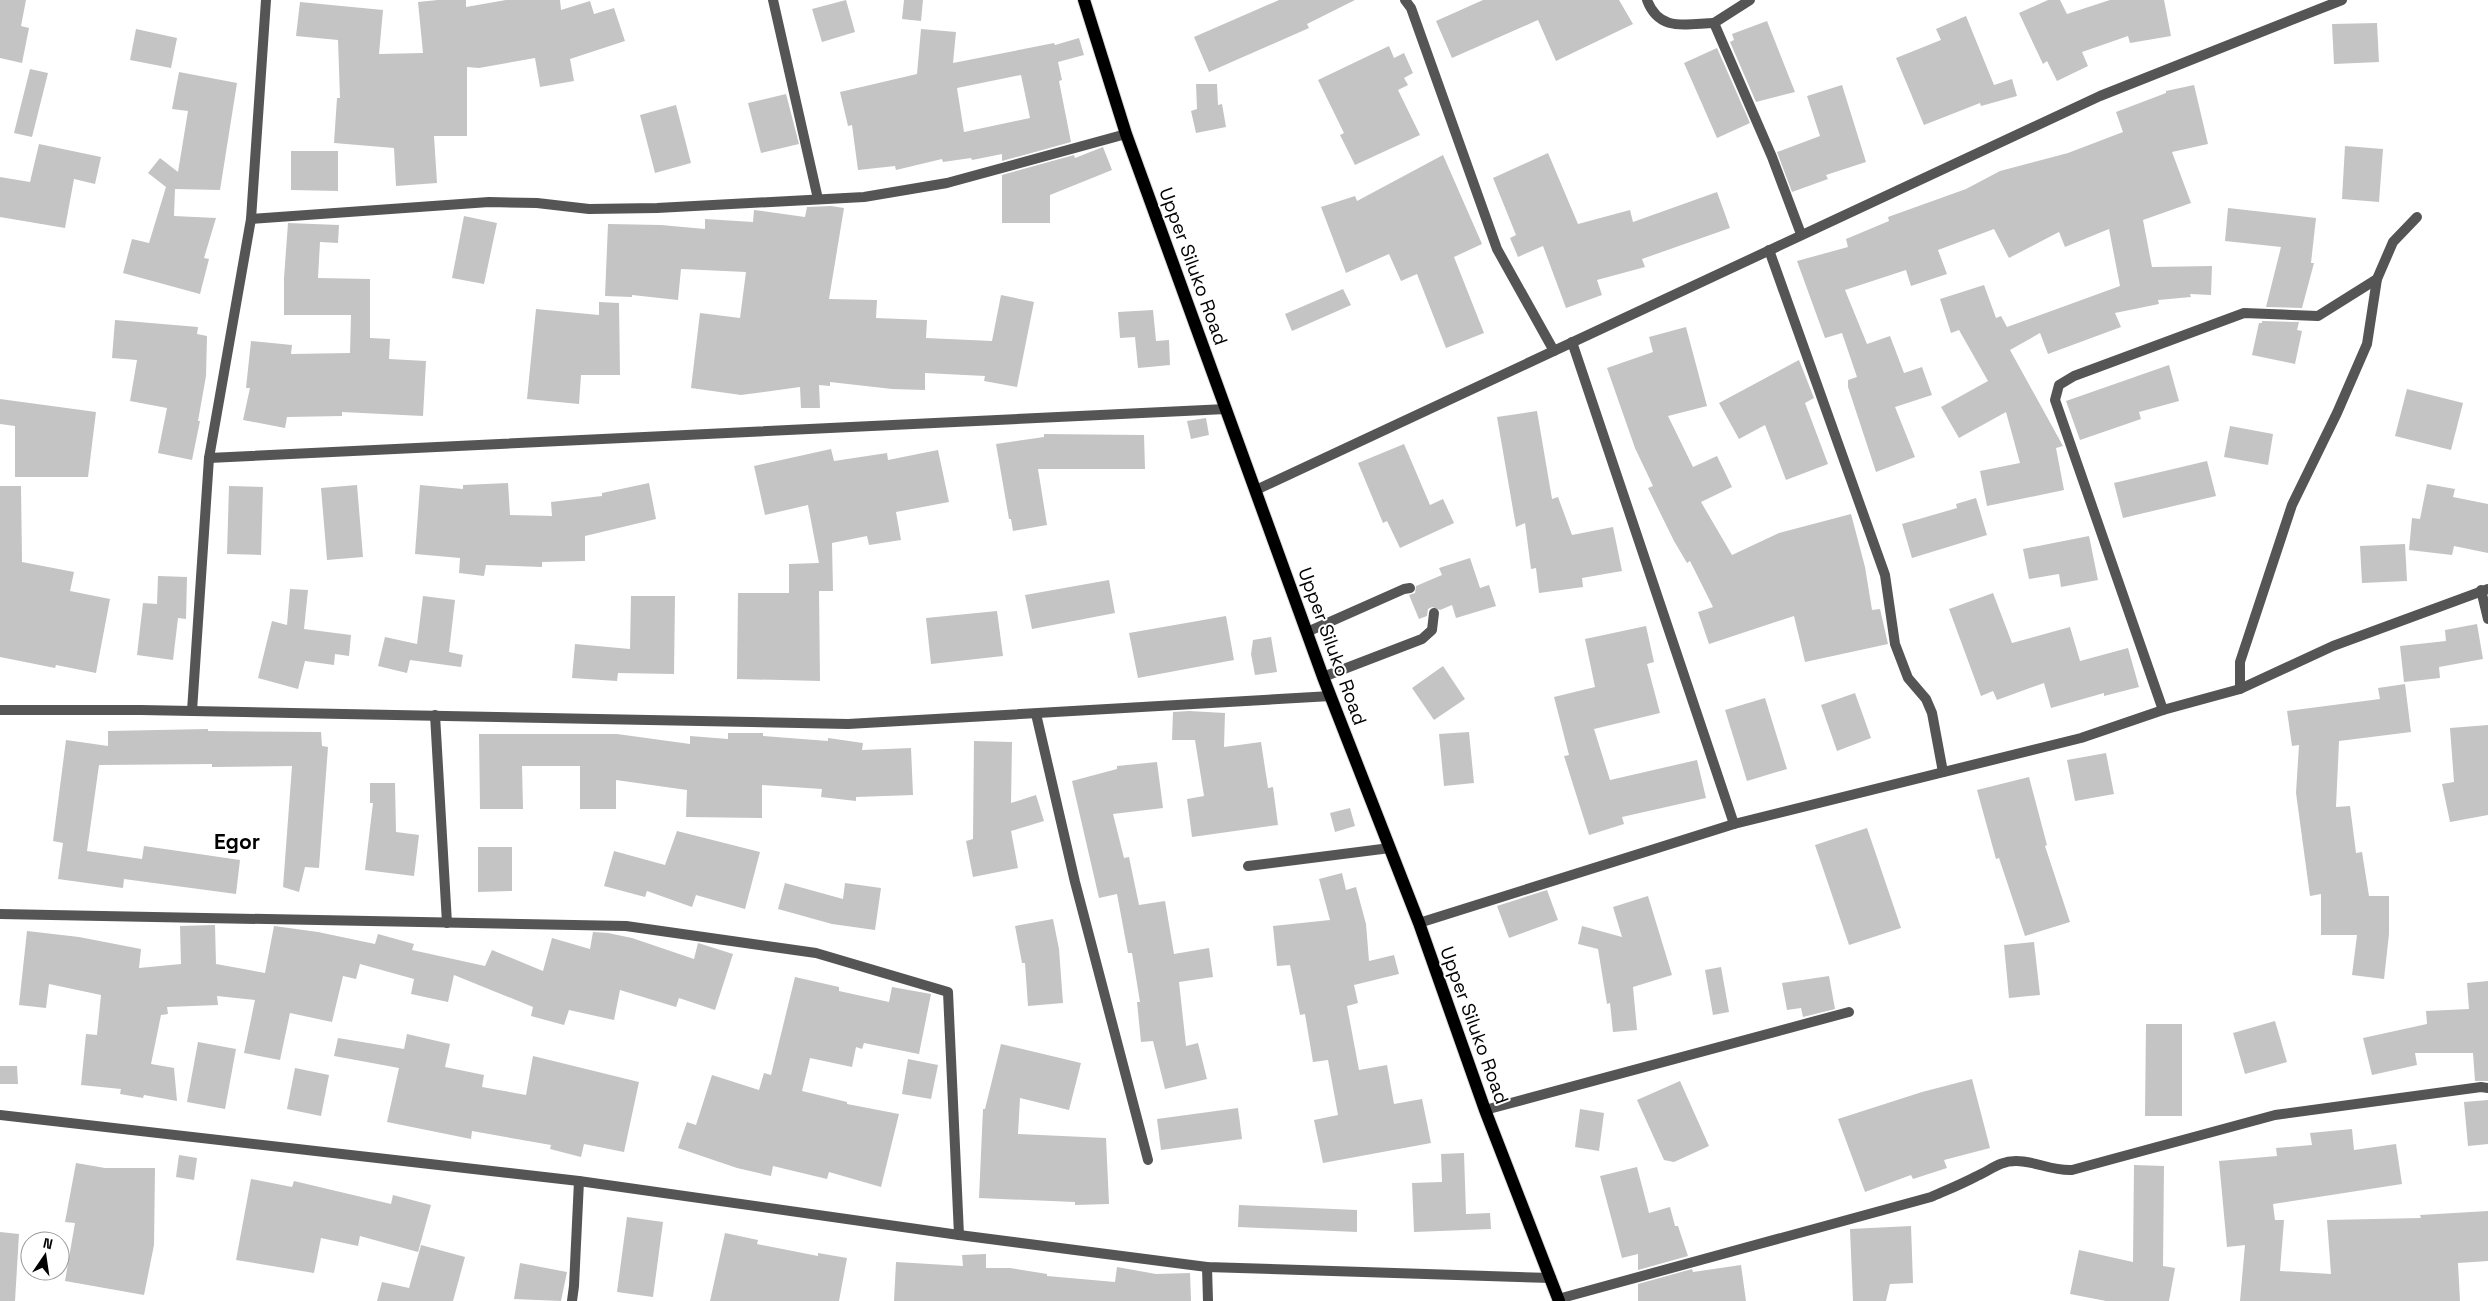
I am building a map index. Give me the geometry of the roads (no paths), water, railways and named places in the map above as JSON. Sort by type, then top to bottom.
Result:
[{"type":"main road","name":"Upper Siluko Road","points":[[1084,0],[1126,134],[1307,632],[1419,923],[1485,1110],[1558,1300]]},
{"type":"street","points":[[192,711],[209,458],[251,219],[266,0]]},
{"type":"street","points":[[773,0],[818,199]]},
{"type":"street","points":[[1405,0],[1411,8],[1497,250],[1554,351]]},
{"type":"street","points":[[1647,0],[1652,13],[1665,24],[1714,23],[1750,0]]},
{"type":"street","points":[[1256,490],[2100,96],[2342,0]]},
{"type":"street","points":[[1714,23],[1772,157],[1801,234]]},
{"type":"street","points":[[251,219],[489,202],[537,203],[589,209],[657,208],[864,197],[947,183],[1126,134]]},
{"type":"street","points":[[2240,689],[2240,662],[2292,505],[2337,413],[2366,344],[2377,279],[2394,242],[2417,217]]},
{"type":"street","points":[[1769,250],[1885,575],[1894,644],[1908,678],[1926,699],[1932,713],[1943,772]]},
{"type":"street","points":[[2163,710],[2055,400],[2058,385],[2074,376],[2244,313],[2318,316],[2377,279]]},
{"type":"street","points":[[1572,342],[1734,824]]},
{"type":"street","points":[[209,458],[1226,409]]},
{"type":"street","points":[[1307,632],[1410,588]]},
{"type":"street","points":[[1419,923],[1734,824],[2081,738],[2163,710],[2240,689],[2333,646],[2485,590],[2488,619]]},
{"type":"street","points":[[1324,677],[1422,639],[1432,630],[1434,613]]},
{"type":"street","points":[[0,710],[435,715],[848,724],[1331,696]]},
{"type":"street","points":[[1036,714],[1075,882],[1148,1160]]},
{"type":"street","points":[[435,715],[447,922]]},
{"type":"street","points":[[1248,866],[1390,848]]},
{"type":"street","points":[[0,914],[626,926],[816,953],[948,992],[959,1235]]},
{"type":"street","points":[[1485,1110],[1849,1012]]},
{"type":"street","points":[[1558,1300],[1931,1197],[1979,1175],[1996,1164],[2014,1161],[2031,1162],[2056,1170],[2072,1170],[2275,1114],[2481,1087],[2488,1088]]},
{"type":"street","points":[[0,1115],[579,1182],[959,1235],[1208,1267],[1551,1278]]},
{"type":"street","points":[[572,1301],[579,1182]]},
{"type":"street","points":[[1208,1267],[1208,1301]]},
{"type":"district","name":"Egor","points":[[237,842]]}]
